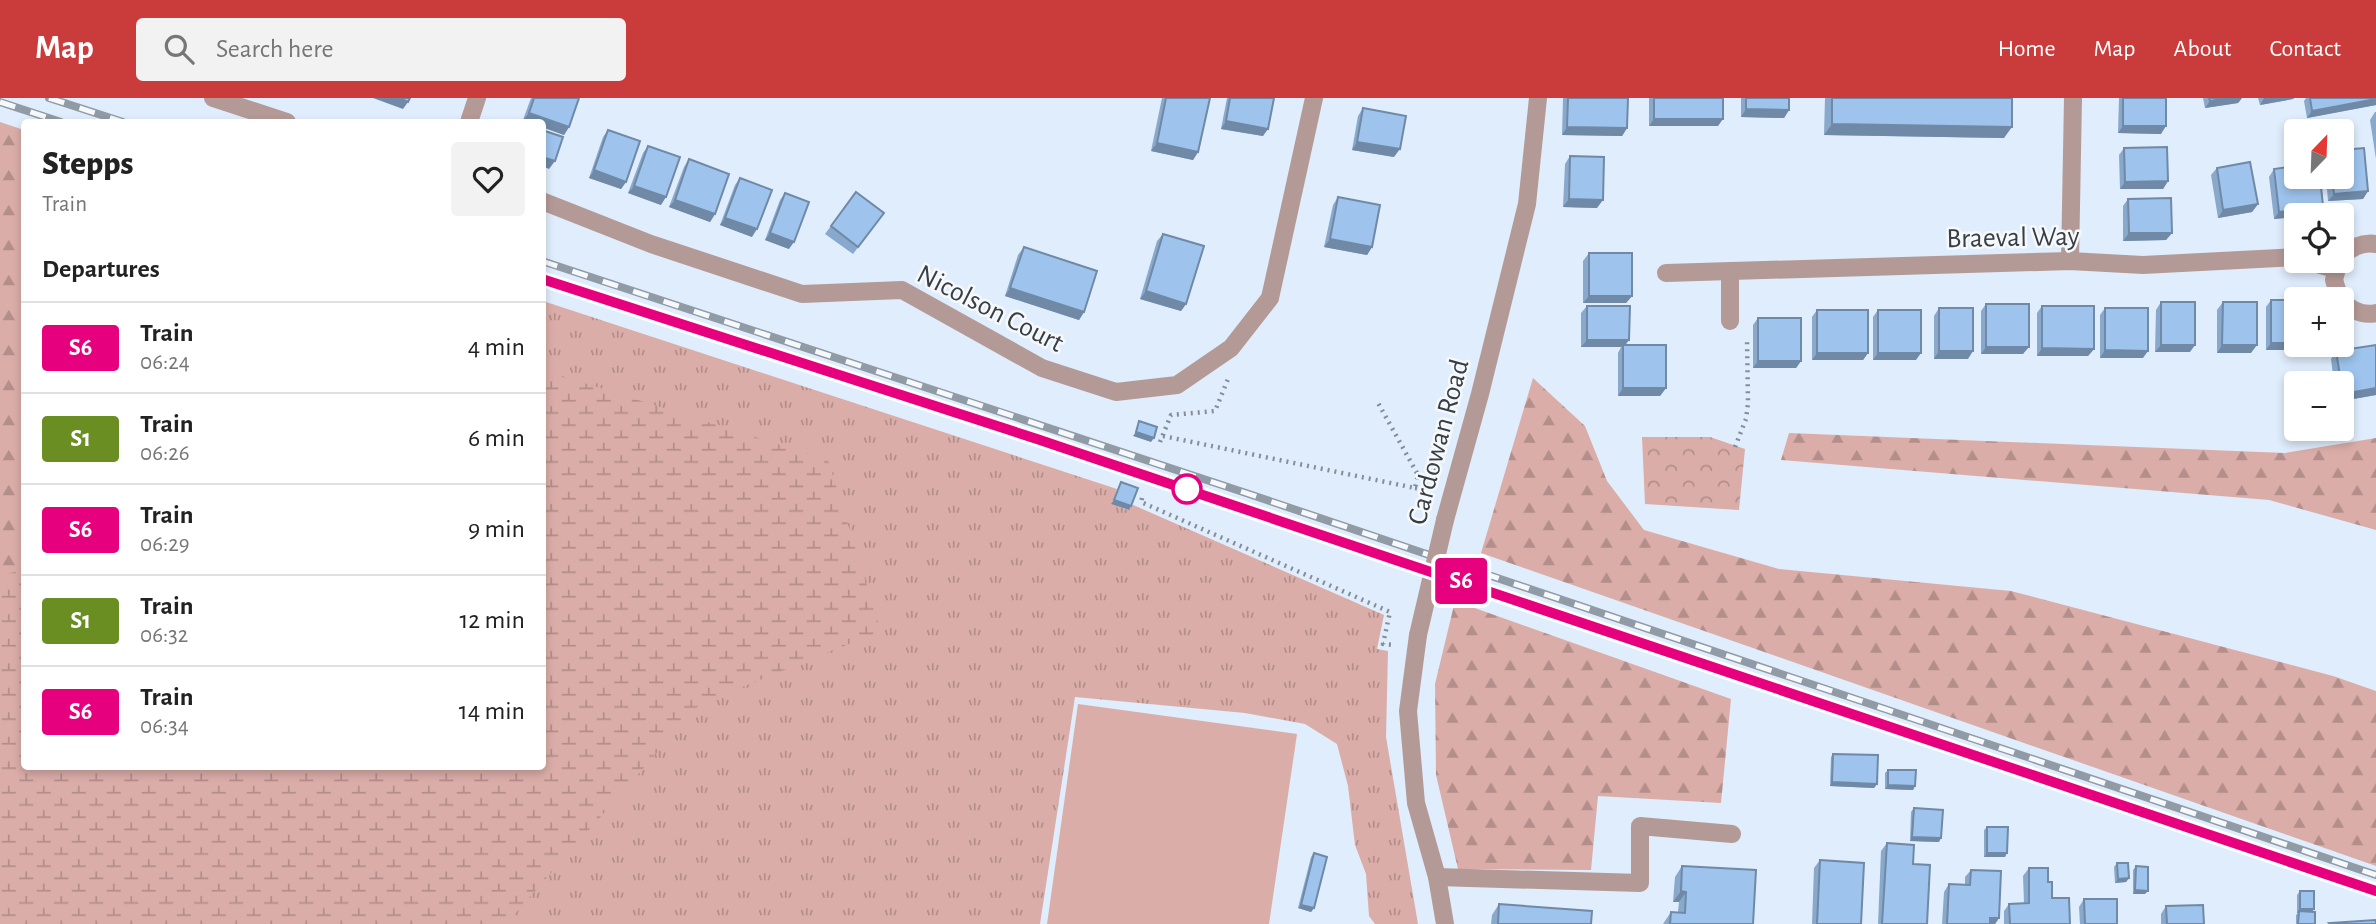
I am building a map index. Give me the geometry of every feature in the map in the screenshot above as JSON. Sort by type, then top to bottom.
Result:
[{"type":"street","points":[[213,98],[278,119]]},
{"type":"street","points":[[470,119],[477,98]]},
{"type":"street","name":"Nicolson Court","points":[[546,203],[651,244],[802,294],[902,290],[1042,368],[1116,392],[1177,385],[1231,348],[1270,298],[1314,98]]},
{"type":"street","name":"Cardowan Road","points":[[1444,924],[1437,877],[1416,803],[1408,711],[1417,641],[1445,520],[1528,204],[1538,98]]},
{"type":"street","points":[[2070,261],[2073,98]]},
{"type":"street","points":[[2354,247],[2376,244]]},
{"type":"street","name":"Braeval Way","points":[[1666,273],[2070,261],[2143,265],[2284,258]]},
{"type":"street","points":[[1730,271],[1730,321]]},
{"type":"street","points":[[2354,311],[2376,313]]},
{"type":"street","points":[[1437,877],[1640,883],[1640,826],[1732,834]]},
{"type":"path","points":[[1730,321],[1746,327],[1748,404],[1746,419],[1735,447]]},
{"type":"path","points":[[1160,442],[1171,415],[1215,411],[1233,366],[1231,348]]},
{"type":"path","points":[[1163,436],[1415,488],[1418,475],[1377,401]]},
{"type":"path","points":[[1142,498],[1141,502],[1390,612],[1383,644],[1417,641]]},
{"type":"green space","points":[[0,122],[21,129],[21,696],[0,696]]},
{"type":"green space","points":[[546,302],[1117,489],[1112,504],[1128,510],[1131,504],[1384,615],[1377,649],[1388,651],[1386,737],[1418,924],[1375,924],[1369,916],[1366,874],[1355,845],[1348,786],[1337,744],[1305,724],[1245,713],[1075,697],[1040,924],[0,924],[23,770],[546,770]]},
{"type":"green space","points":[[546,371],[828,460],[881,631],[700,704],[506,924],[0,924],[0,575],[21,571],[21,770],[546,770]]},
{"type":"green space","points":[[1533,378],[1585,426],[1607,481],[1644,530],[1779,569],[2011,591],[2333,676],[2376,691],[2376,866],[1481,553]]},
{"type":"green space","points":[[1789,433],[2285,453],[2376,438],[2376,530],[2269,500],[1781,460]]},
{"type":"green space","points":[[1642,437],[1710,437],[1745,449],[1739,510],[1645,504]]},
{"type":"green space","points":[[1455,601],[1731,699],[1721,803],[1598,796],[1591,870],[1458,869],[1436,775],[1435,684]]},
{"type":"green space","points":[[1078,704],[1297,734],[1269,924],[1047,924]]},
{"type":"building","points":[[534,98],[579,98],[569,127],[529,113]]},
{"type":"building","points":[[1166,98],[1210,98],[1198,152],[1157,143]]},
{"type":"building","points":[[1230,98],[1274,98],[1268,129],[1226,121]]},
{"type":"building","points":[[1568,98],[1628,98],[1627,128],[1567,127]]},
{"type":"building","points":[[1654,98],[1723,98],[1723,119],[1654,119]]},
{"type":"building","points":[[1746,98],[1789,98],[1789,110],[1746,109]]},
{"type":"building","points":[[1832,98],[2012,98],[2012,127],[1832,124]]},
{"type":"building","points":[[2123,98],[2166,98],[2166,126],[2123,126]]},
{"type":"building","points":[[2310,98],[2376,98],[2376,99],[2312,111]]},
{"type":"building","points":[[1363,108],[1406,116],[1400,149],[1357,142]]},
{"type":"building","points":[[608,130],[640,141],[626,182],[594,170]]},
{"type":"building","points":[[546,131],[563,137],[555,161],[546,158]]},
{"type":"building","points":[[648,146],[680,157],[666,197],[634,186]]},
{"type":"building","points":[[2167,147],[2168,181],[2125,182],[2124,148]]},
{"type":"building","points":[[2364,148],[2368,191],[2334,194],[2333,189],[2354,189],[2354,149]]},
{"type":"building","points":[[1570,156],[1604,157],[1603,200],[1569,199]]},
{"type":"building","points":[[689,159],[729,174],[715,214],[675,200]]},
{"type":"building","points":[[2250,162],[2258,204],[2223,210],[2217,168]]},
{"type":"building","points":[[2284,168],[2284,189],[2321,189],[2323,203],[2284,203],[2284,211],[2279,212],[2274,169]]},
{"type":"building","points":[[740,178],[772,190],[757,229],[725,218]]},
{"type":"building","points":[[856,192],[884,213],[858,247],[831,226]]},
{"type":"building","points":[[785,193],[809,202],[794,242],[770,233]]},
{"type":"building","points":[[1338,197],[1380,205],[1372,247],[1330,239]]},
{"type":"building","points":[[2171,198],[2172,233],[2129,233],[2128,199]]},
{"type":"building","points":[[1163,234],[1204,246],[1186,304],[1146,291]]},
{"type":"building","points":[[1024,247],[1097,271],[1084,312],[1010,288]]},
{"type":"building","points":[[1589,253],[1632,253],[1632,296],[1589,296]]},
{"type":"building","points":[[2271,300],[2284,300],[2284,343],[2271,343]]},
{"type":"building","points":[[2161,302],[2195,302],[2195,345],[2161,345]]},
{"type":"building","points":[[2223,302],[2257,302],[2257,345],[2222,345]]},
{"type":"building","points":[[1986,304],[2029,304],[2029,347],[1986,347]]},
{"type":"building","points":[[1587,306],[1630,306],[1629,340],[1587,340]]},
{"type":"building","points":[[2042,306],[2094,306],[2094,349],[2042,348]]},
{"type":"building","points":[[1939,308],[1973,308],[1973,351],[1939,351]]},
{"type":"building","points":[[2105,308],[2148,308],[2148,351],[2105,350]]},
{"type":"building","points":[[1817,310],[1868,310],[1868,353],[1817,353]]},
{"type":"building","points":[[1878,310],[1921,310],[1921,353],[1878,353]]},
{"type":"building","points":[[1758,318],[1801,318],[1801,361],[1758,361]]},
{"type":"building","points":[[1623,345],[1666,345],[1666,388],[1623,388]]},
{"type":"building","points":[[2376,345],[2376,388],[2354,392],[2354,371],[2339,371],[2337,357],[2354,357],[2354,348]]},
{"type":"building","points":[[1139,421],[1157,427],[1154,438],[1136,432]]},
{"type":"building","points":[[1121,482],[1138,488],[1131,506],[1114,500]]},
{"type":"building","points":[[1833,754],[1878,755],[1877,784],[1832,782]]},
{"type":"building","points":[[1888,770],[1916,770],[1915,786],[1888,785]]},
{"type":"building","points":[[1914,808],[1943,810],[1941,838],[1912,837]]},
{"type":"building","points":[[1987,827],[2008,827],[2007,853],[1987,853]]},
{"type":"building","points":[[1887,843],[1914,845],[1913,864],[1930,865],[1927,924],[1882,924]]},
{"type":"building","points":[[1314,853],[1327,857],[1314,908],[1301,905]]},
{"type":"building","points":[[1820,860],[1864,863],[1861,924],[1817,924]]},
{"type":"building","points":[[2117,863],[2128,863],[2129,878],[2118,879]]},
{"type":"building","points":[[1682,866],[1756,870],[1753,924],[1670,924],[1671,912],[1685,913],[1686,892],[1681,891]]},
{"type":"building","points":[[2136,866],[2148,867],[2148,891],[2135,890]]},
{"type":"building","points":[[2029,868],[2048,868],[2048,882],[2052,882],[2052,898],[2069,898],[2070,924],[2010,924],[2009,904],[2029,903]]},
{"type":"building","points":[[1971,870],[2001,871],[1999,918],[1990,918],[1990,924],[1947,924],[1949,884],[1970,885]]},
{"type":"building","points":[[2300,891],[2314,891],[2314,909],[2300,909]]},
{"type":"building","points":[[2084,899],[2117,899],[2117,924],[2085,924]]},
{"type":"building","points":[[1499,904],[1592,911],[1591,924],[1498,924]]},
{"type":"building","points":[[2203,905],[2204,924],[2167,924],[2166,906]]},
{"type":"building","points":[[2299,911],[2315,912],[2315,924],[2298,924]]},
{"type":"building","points":[[2376,920],[2376,924],[2329,923]]},
{"type":"railway","points":[[49,98],[114,119]]},
{"type":"railway","points":[[0,102],[52,119]]},
{"type":"railway","points":[[546,262],[1243,492],[2376,875]]},
{"type":"railway","points":[[546,280],[988,422],[2376,891]]},
{"type":"train","name":"S6","points":[[546,280],[1037,439],[2376,891]]}]
